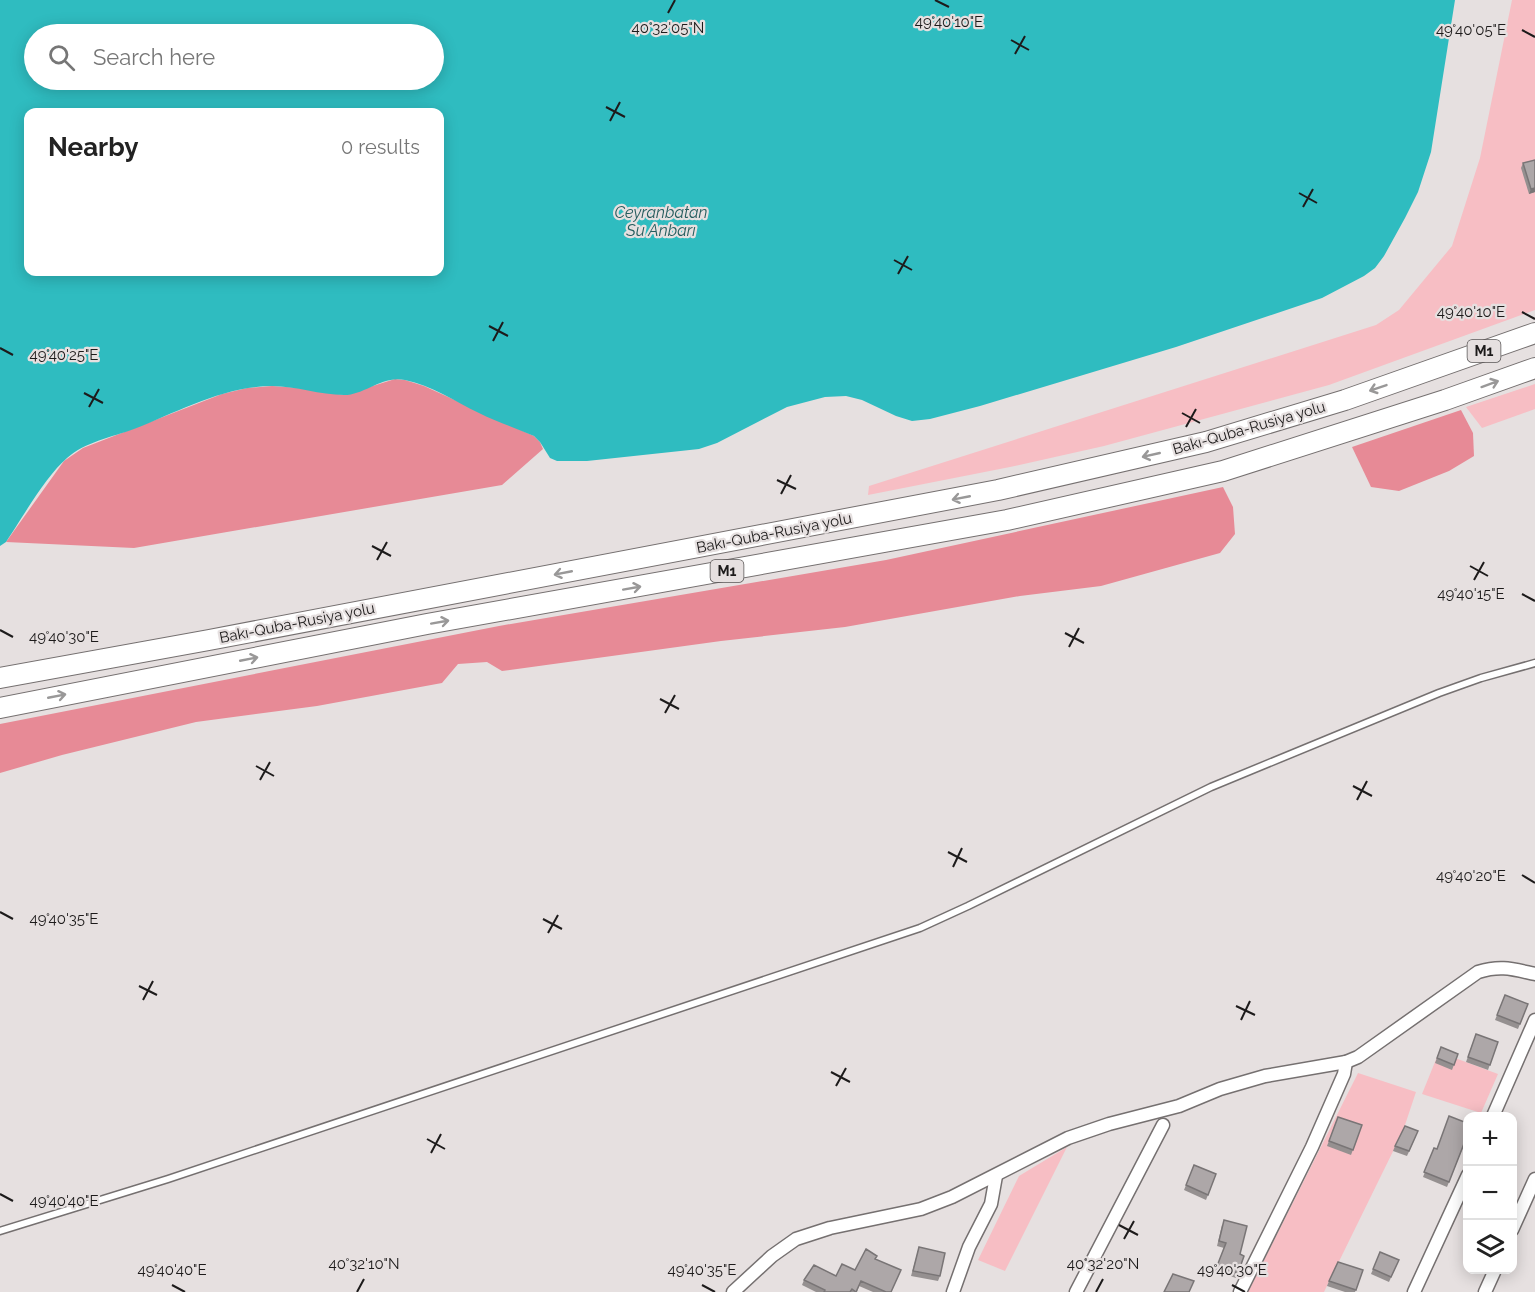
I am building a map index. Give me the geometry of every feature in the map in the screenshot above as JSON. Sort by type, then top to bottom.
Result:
[{"type":"highway","name":"Bakı-Quba-Rusiya yolu","points":[[0,678],[998,490],[1217,439],[1345,400],[1535,333]]},
{"type":"highway","name":"Bakı-Quba-Rusiya yolu","points":[[0,708],[427,624],[1007,520],[1223,471],[1445,400],[1535,368]]},
{"type":"street","points":[[733,1292],[772,1256],[796,1239],[830,1228],[921,1209],[996,1176],[1068,1138],[1109,1124],[1179,1106],[1220,1089],[1265,1076],[1346,1062],[1358,1057],[1478,972],[1506,967],[1535,974]]},
{"type":"street","points":[[1495,1112],[1535,1020]]},
{"type":"street","points":[[1240,1292],[1312,1147],[1344,1074],[1346,1062]]},
{"type":"street","points":[[1076,1292],[1163,1125]]},
{"type":"street","points":[[953,1292],[969,1247],[991,1204],[996,1176]]},
{"type":"street","points":[[1517,1220],[1535,1179]]},
{"type":"street","points":[[1414,1292],[1463,1184]]},
{"type":"street","points":[[1485,1292],[1493,1274]]},
{"type":"lane","points":[[0,1231],[168,1179],[920,928],[1211,787],[1439,693],[1535,663]]},
{"type":"shaded area","points":[[1512,0],[1535,0],[1535,310],[1329,385],[1104,446],[868,495],[869,486],[1376,325],[1399,310],[1452,246],[1480,158]]},
{"type":"shaded area","points":[[395,379],[424,386],[534,436],[543,449],[502,485],[134,548],[6,542],[64,461],[83,448],[222,394],[247,388],[272,386],[301,388],[344,395]]},
{"type":"shaded area","points":[[1535,384],[1535,409],[1482,428],[1466,407]]},
{"type":"shaded area","points":[[1461,410],[1473,433],[1474,456],[1449,471],[1399,491],[1371,487],[1352,447]]},
{"type":"shaded area","points":[[1223,487],[1233,507],[1235,534],[1220,553],[1101,586],[1020,596],[845,627],[721,641],[502,671],[487,662],[458,664],[442,683],[317,706],[196,722],[62,755],[0,773],[0,724],[499,626],[886,560]]},
{"type":"shaded area","points":[[1439,1052],[1498,1074],[1481,1112],[1422,1094]]},
{"type":"shaded area","points":[[1358,1073],[1416,1092],[1403,1131],[1324,1292],[1248,1292]]},
{"type":"shaded area","points":[[1067,1147],[1005,1271],[978,1260],[1019,1176]]},
{"type":"water","name":"Ceyranbatan Su Anbarı","points":[[0,0],[1455,0],[1431,152],[1418,192],[1384,256],[1375,268],[1322,298],[1176,347],[930,419],[912,421],[862,400],[846,396],[825,397],[787,407],[717,443],[699,449],[587,461],[557,461],[550,458],[534,436],[415,382],[389,380],[359,392],[344,395],[281,386],[236,390],[201,401],[74,452],[51,475],[6,542],[0,546]]},
{"type":"building","points":[[1535,160],[1535,188],[1531,189],[1523,163]]},
{"type":"building","points":[[1505,995],[1528,1004],[1520,1024],[1497,1015]]},
{"type":"building","points":[[1476,1034],[1498,1042],[1490,1065],[1468,1057]]},
{"type":"building","points":[[1441,1047],[1458,1054],[1454,1065],[1437,1058]]},
{"type":"building","points":[[1449,1116],[1463,1121],[1463,1146],[1449,1182],[1424,1172],[1434,1148],[1437,1149]]},
{"type":"building","points":[[1338,1117],[1362,1125],[1353,1150],[1329,1141]]},
{"type":"building","points":[[1405,1126],[1418,1131],[1409,1151],[1395,1146]]},
{"type":"building","points":[[1194,1165],[1216,1174],[1208,1195],[1186,1185]]},
{"type":"building","points":[[1224,1220],[1247,1226],[1240,1254],[1244,1256],[1238,1273],[1217,1266],[1226,1243],[1219,1241]]},
{"type":"building","points":[[919,1247],[945,1253],[940,1276],[913,1271]]},
{"type":"building","points":[[866,1249],[877,1256],[875,1259],[901,1270],[891,1292],[861,1281],[856,1292],[852,1289],[850,1292],[824,1292],[825,1290],[804,1280],[814,1265],[836,1276],[842,1264],[855,1270]]},
{"type":"building","points":[[1380,1252],[1399,1260],[1391,1277],[1373,1269]]},
{"type":"building","points":[[1338,1262],[1363,1270],[1356,1290],[1329,1281]]},
{"type":"building","points":[[1173,1274],[1194,1281],[1189,1292],[1164,1292]]}]
